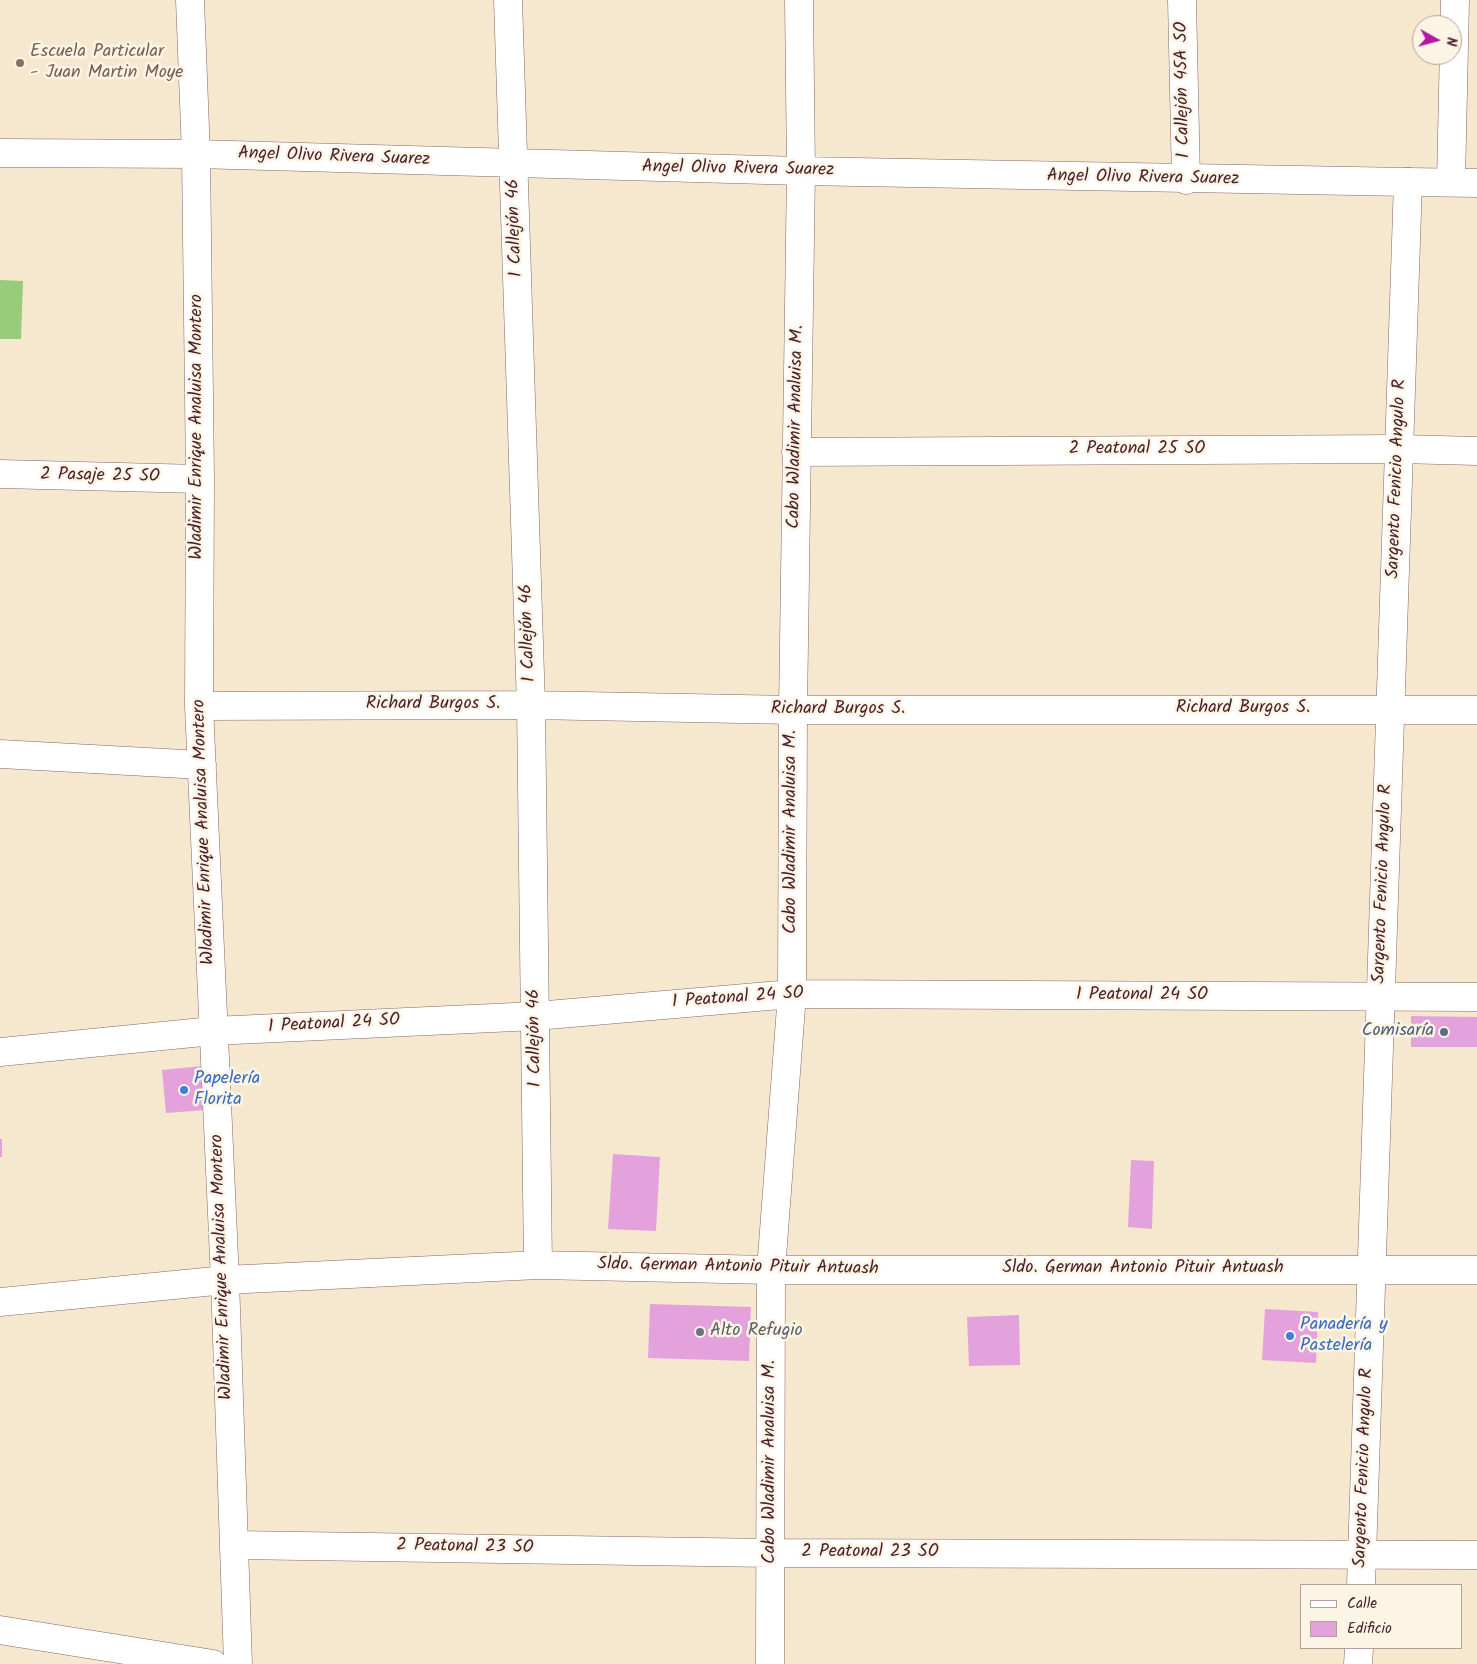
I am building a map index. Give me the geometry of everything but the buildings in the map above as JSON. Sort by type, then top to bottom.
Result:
[{"type":"street","name":"Wladimir Enrique Analuisa Montero","points":[[190,0],[196,154],[200,479],[199,706],[212,1031],[225,1280],[238,1664]]},
{"type":"street","name":"1 Callejón 46","points":[[508,0],[531,705],[538,1266]]},
{"type":"street","name":"Cabo Wladimir Analuisa M.","points":[[770,1664],[771,1270],[792,994],[796,452],[802,172],[799,0]]},
{"type":"street","name":"1 Callejón 45A SO","points":[[1182,0],[1186,180]]},
{"type":"street","points":[[1455,0],[1464,183]]},
{"type":"street","name":"Angel Olivo Rivera Suarez","points":[[0,153],[196,154],[802,172],[1186,180],[1464,183]]},
{"type":"street","name":"Sargento Fenicio Angulo R","points":[[1361,1584],[1408,182]]},
{"type":"street","name":"2 Peatonal 25 SO","points":[[796,452],[1399,449],[1477,451]]},
{"type":"street","name":"2 Pasaje 25 SO","points":[[0,474],[200,479]]},
{"type":"street","name":"Richard Burgos S.","points":[[199,706],[531,705],[793,710],[1477,710]]},
{"type":"street","points":[[0,754],[202,765]]},
{"type":"street","name":"1 Peatonal 24 SO","points":[[0,1052],[212,1031],[536,1016],[792,994],[1477,997]]},
{"type":"street","name":"Sldo. German Antonio Pituir Antuash","points":[[0,1302],[225,1280],[538,1266],[771,1270],[1477,1270]]},
{"type":"street","name":"2 Peatonal 23 SO","points":[[234,1545],[770,1553],[1477,1555]]},
{"type":"street","points":[[0,1630],[213,1664]]},
{"type":"street","points":[[1358,1664],[1359,1649]]},
{"type":"green space","points":[[0,280],[23,281],[21,339],[0,339]]},
{"type":"place","name":"Escuela Particular - Juan Martin Moye","points":[[20,63]]},
{"type":"place","name":"Comisaría","points":[[1444,1032]]},
{"type":"place","name":"Papelería Florita","points":[[184,1090]]},
{"type":"place","name":"Alto Refugio","points":[[700,1332]]},
{"type":"place","name":"Panadería y Pastelería","points":[[1290,1336]]}]
